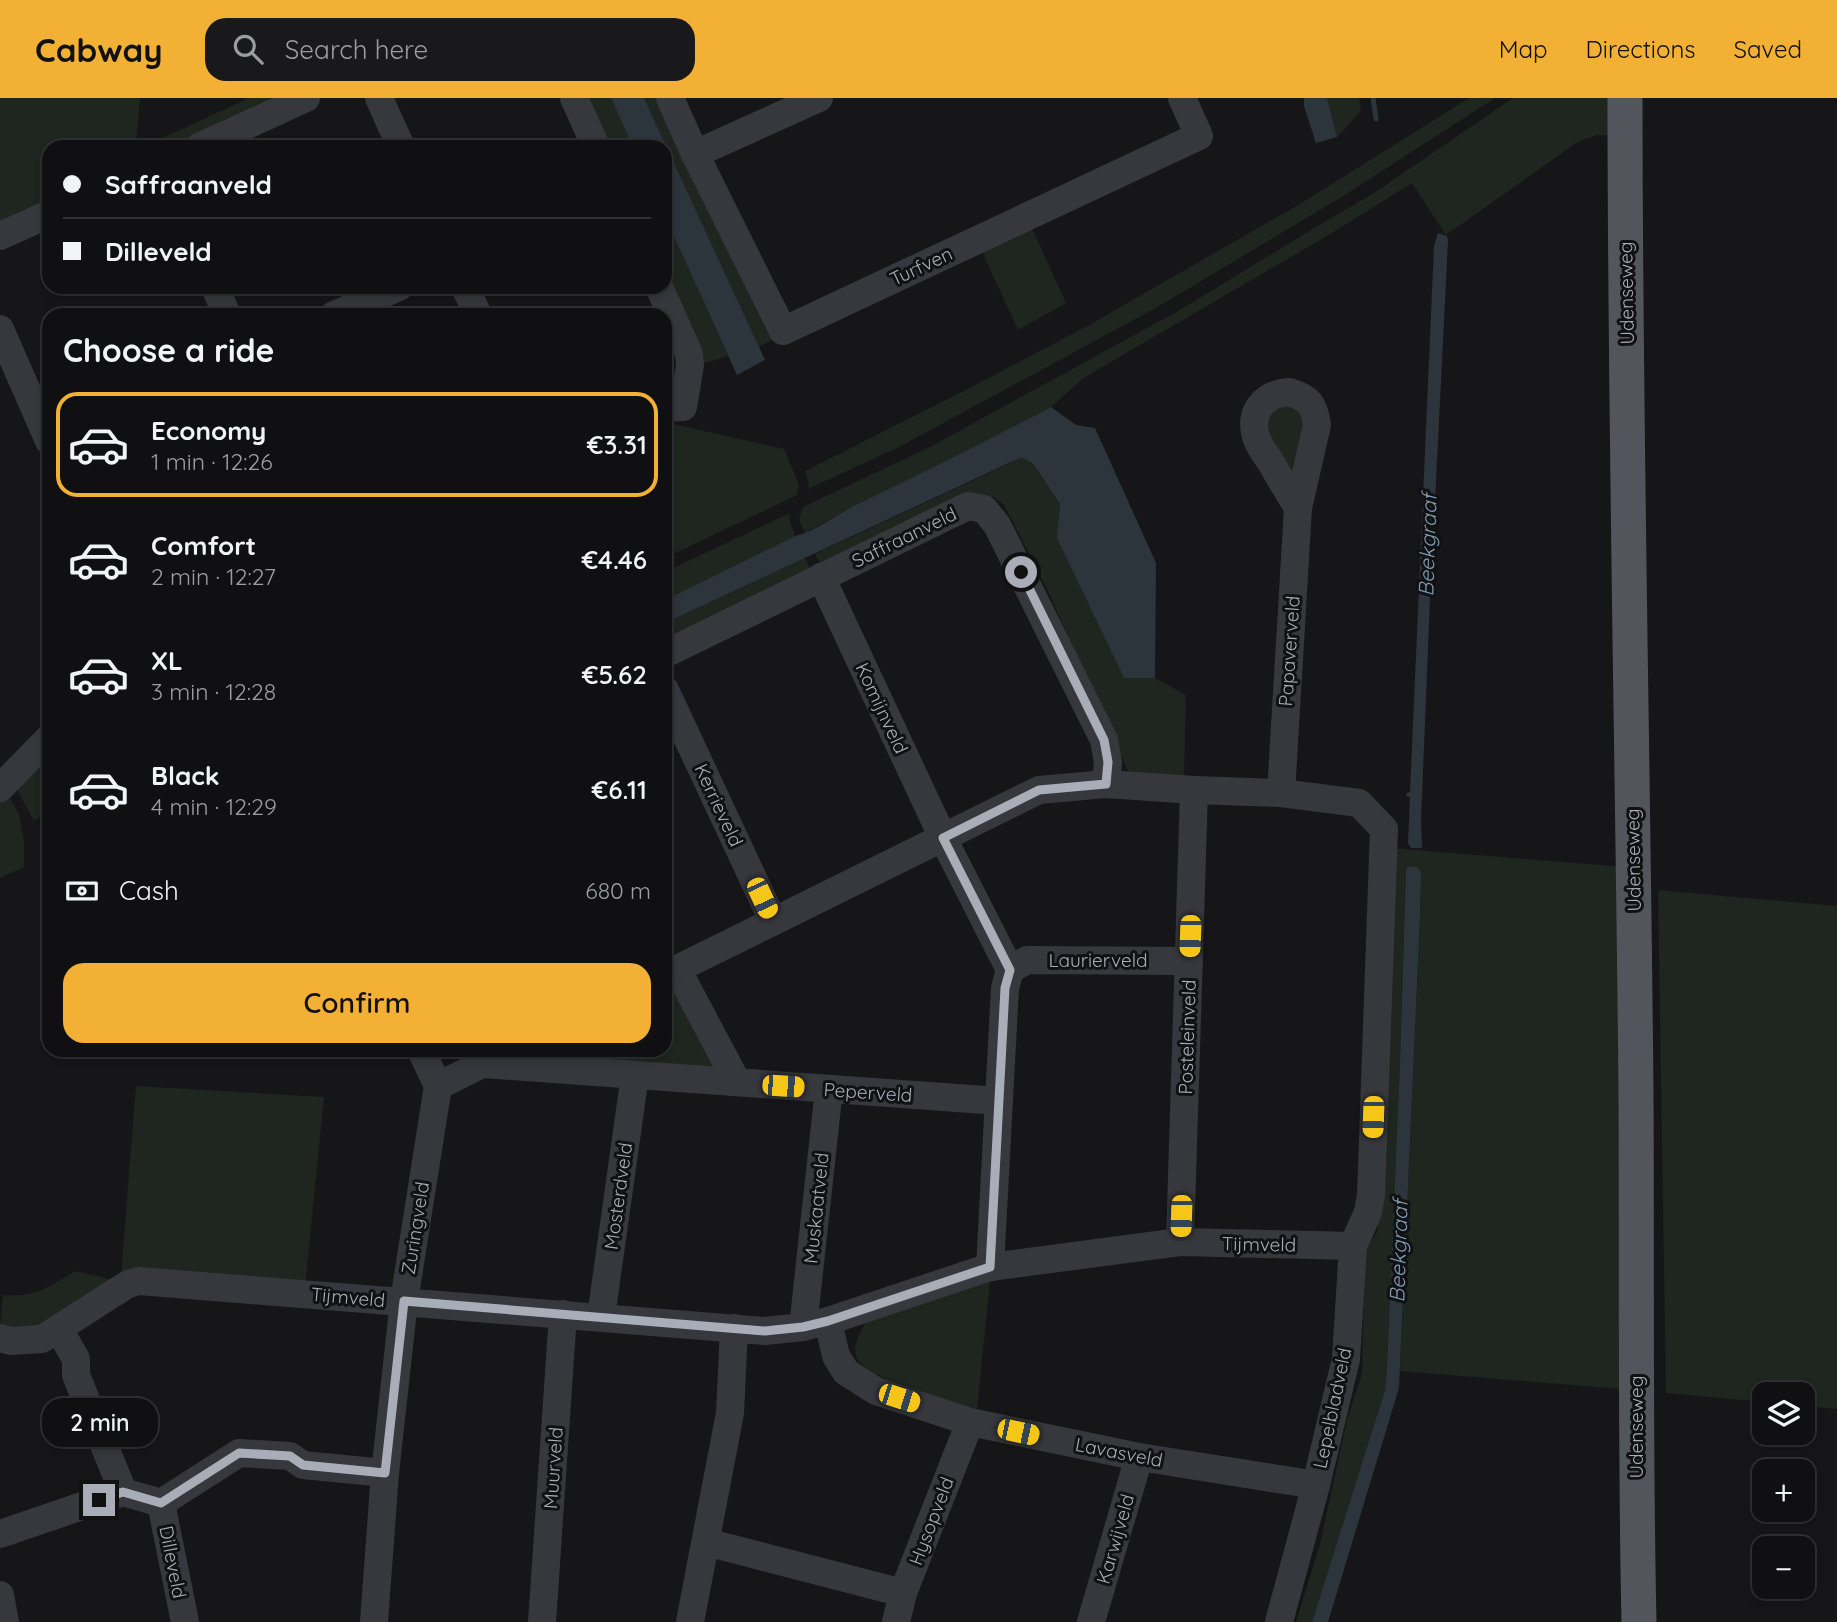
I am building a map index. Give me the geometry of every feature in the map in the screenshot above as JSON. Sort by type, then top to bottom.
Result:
[{"type":"main road","name":"Udenseweg","points":[[1625,98],[1639,1622]]},
{"type":"street","points":[[214,140],[306,98]]},
{"type":"street","points":[[379,98],[398,140]]},
{"type":"street","points":[[574,98],[593,140]]},
{"type":"street","name":"Turfven","points":[[670,98],[783,331],[1199,136],[1182,98]]},
{"type":"street","points":[[695,154],[819,98]]},
{"type":"street","points":[[0,236],[42,217]]},
{"type":"street","points":[[350,308],[383,294]]},
{"type":"street","points":[[672,316],[689,354],[690,365],[683,407],[672,408]]},
{"type":"street","points":[[0,329],[42,426]]},
{"type":"street","name":"Saffraanveld","points":[[672,651],[968,506],[984,509],[998,525],[1104,740],[1108,762],[1106,784]]},
{"type":"street","name":"Papaverveld","points":[[1281,793],[1298,508]]},
{"type":"street","name":"Komijnveld","points":[[821,577],[943,838]]},
{"type":"street","name":"Kerrieveld","points":[[672,705],[773,921]]},
{"type":"street","points":[[0,788],[42,745]]},
{"type":"street","points":[[672,972],[1039,790],[1106,784],[1281,793],[1359,803],[1384,829],[1371,1195],[1368,1212],[1353,1246]]},
{"type":"street","name":"Posteleinveld","points":[[1180,1242],[1194,790]]},
{"type":"street","points":[[943,838],[1010,970],[1005,988],[990,1267]]},
{"type":"street","name":"Laurierveld","points":[[1010,970],[1027,960],[1189,961]]},
{"type":"street","points":[[672,974],[737,1082]]},
{"type":"street","points":[[424,1057],[438,1086],[497,1057]]},
{"type":"street","name":"Peperveld","points":[[483,1064],[999,1101]]},
{"type":"street","name":"Mosterdveld","points":[[601,1317],[635,1075]]},
{"type":"street","name":"Zuringveld","points":[[374,1622],[385,1473],[404,1301],[438,1086]]},
{"type":"street","name":"Muskaatveld","points":[[816,1324],[828,1089]]},
{"type":"street","name":"Tijmveld","points":[[0,1338],[11,1341],[42,1339],[128,1284],[139,1281],[765,1331],[816,1324],[990,1267],[1180,1242],[1353,1246]]},
{"type":"street","name":"Lepelbladveld","points":[[1316,1485],[1346,1359],[1353,1246]]},
{"type":"street","name":"Muurveld","points":[[542,1622],[563,1314]]},
{"type":"street","name":"Lavasveld","points":[[816,1324],[846,1372],[876,1391],[970,1422],[1139,1457],[1316,1485]]},
{"type":"street","points":[[690,1622],[730,1413],[734,1328]]},
{"type":"street","points":[[0,1534],[123,1492],[76,1375],[76,1359],[58,1329]]},
{"type":"street","name":"Hysopveld","points":[[896,1622],[903,1593],[970,1422]]},
{"type":"street","name":"Dilleveld","points":[[123,1492],[161,1503],[239,1453],[290,1456],[303,1465],[385,1473]]},
{"type":"street","name":"Karwijveld","points":[[1091,1622],[1139,1457]]},
{"type":"street","points":[[1279,1622],[1316,1485]]},
{"type":"street","name":"Dilleveld","points":[[161,1503],[185,1622]]},
{"type":"street","points":[[706,1542],[903,1593]]},
{"type":"street","points":[[0,1595],[5,1622]]},
{"type":"shaded area","points":[[0,98],[140,98],[137,140],[42,140],[42,209],[0,229]]},
{"type":"shaded area","points":[[249,98],[281,98],[191,140],[158,140]]},
{"type":"shaded area","points":[[584,98],[611,98],[630,140],[604,140]]},
{"type":"shaded area","points":[[644,98],[663,98],[774,339],[759,347],[672,159],[672,140],[663,140]]},
{"type":"shaded area","points":[[1327,98],[1359,98],[1361,111],[1337,137]]},
{"type":"shaded area","points":[[1469,98],[1495,98],[1345,195],[1161,305],[901,446],[808,489],[805,471],[1089,325],[1300,204]]},
{"type":"shaded area","points":[[1513,98],[1611,98],[1612,136],[1597,135],[1579,141],[1446,235],[1412,183],[1327,236],[1085,377],[1051,407],[805,533],[799,519],[803,507],[930,447],[1180,310],[1371,195]]},
{"type":"shaded area","points":[[1030,224],[1066,303],[1018,330],[980,247]]},
{"type":"shaded area","points":[[672,232],[728,356],[698,365],[695,339],[672,289]]},
{"type":"shaded area","points":[[1283,401],[1304,411],[1298,483],[1273,449],[1265,417]]},
{"type":"shaded area","points":[[672,424],[784,449],[799,485],[797,495],[672,555]]},
{"type":"shaded area","points":[[1021,458],[1034,466],[1060,504],[1058,538],[1124,678],[1155,678],[1186,695],[1184,777],[1129,773],[1047,589],[1004,505],[994,497],[981,497],[824,571],[815,554]]},
{"type":"shaded area","points":[[790,513],[795,536],[672,597],[672,569]]},
{"type":"shaded area","points":[[805,558],[814,576],[672,644],[672,620]]},
{"type":"shaded area","points":[[42,754],[42,814],[39,818],[34,821],[14,784]]},
{"type":"shaded area","points":[[7,793],[19,814],[24,842],[24,867],[0,878],[0,798]]},
{"type":"shaded area","points":[[1391,848],[1624,867],[1633,1390],[1400,1371],[1421,872],[1417,867],[1409,867],[1406,870],[1388,1371],[1385,1390],[1312,1622],[1296,1622],[1320,1544],[1347,1420],[1362,1374],[1365,1248],[1377,1233]]},
{"type":"shaded area","points":[[1658,890],[1837,906],[1837,1409],[1815,1407],[1815,1382],[1752,1382],[1752,1401],[1666,1393]]},
{"type":"shaded area","points":[[672,987],[722,1069],[530,1057],[672,1057]]},
{"type":"shaded area","points":[[136,1086],[324,1097],[305,1288],[121,1275]]},
{"type":"shaded area","points":[[75,1271],[114,1280],[33,1329],[0,1327],[3,1295],[33,1293],[49,1287]]},
{"type":"shaded area","points":[[990,1281],[977,1409],[892,1382],[864,1366],[857,1358],[856,1344],[866,1322]]},
{"type":"water","points":[[611,98],[644,98],[663,140],[630,140]]},
{"type":"water","points":[[1304,98],[1327,98],[1337,137],[1316,143]]},
{"type":"water","points":[[672,159],[765,360],[737,375],[672,232]]},
{"type":"water","points":[[1438,233],[1447,236],[1448,241],[1433,541],[1437,542],[1435,548],[1432,548],[1422,848],[1411,848],[1408,843],[1410,797],[1406,796],[1410,792],[1434,246]]},
{"type":"water","points":[[1051,407],[1076,425],[1095,428],[1156,563],[1155,678],[1124,678],[1057,538],[1060,504],[1034,465],[1021,458],[672,620],[672,597]]},
{"type":"water","points":[[1417,867],[1421,872],[1399,1388],[1328,1622],[1312,1622],[1385,1390],[1406,869]]},
{"type":"waterway","name":"Beekgraaf","points":[[1373,98],[1376,119]]},
{"type":"route","points":[[99,1500],[123,1492],[161,1503],[239,1453],[290,1456],[303,1465],[385,1473],[404,1301],[765,1331],[828,1321],[990,1267],[1005,988],[1010,970],[943,838],[1039,790],[1106,784],[1108,762],[1104,740],[1021,572]]}]
